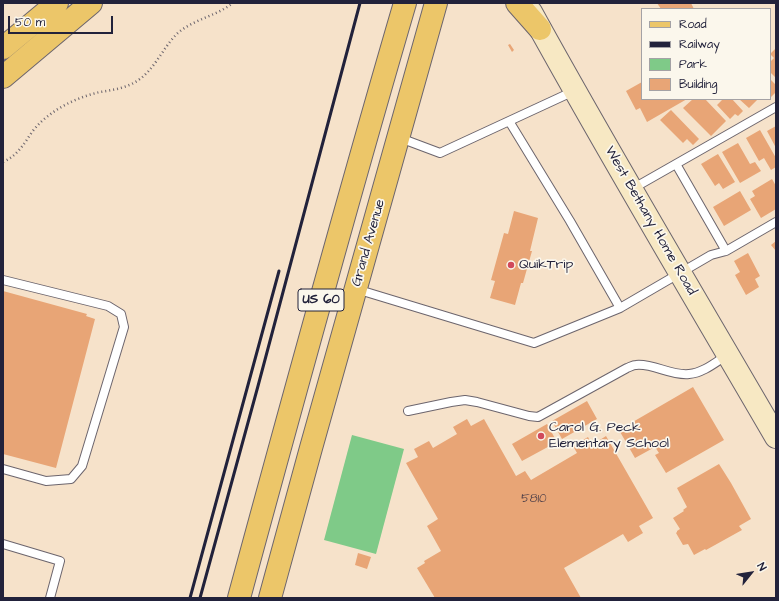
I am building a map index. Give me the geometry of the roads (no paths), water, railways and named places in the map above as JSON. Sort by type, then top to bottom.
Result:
[{"type":"main road","points":[[3,48],[57,3]]},
{"type":"main road","points":[[3,77],[91,3]]},
{"type":"main road","name":"US 60","points":[[239,598],[303,363],[405,3]]},
{"type":"main road","name":"Grand Avenue","points":[[270,598],[436,3]]},
{"type":"main road","points":[[430,25],[443,3]]},
{"type":"main road","points":[[517,3],[540,29]]},
{"type":"main road","name":"West Bethany Home Road","points":[[526,3],[631,190],[681,273],[776,438]]},
{"type":"lane","points":[[398,137],[440,153],[574,90]]},
{"type":"lane","points":[[631,190],[776,107]]},
{"type":"lane","points":[[509,121],[570,221],[620,308]]},
{"type":"lane","points":[[676,164],[726,251]]},
{"type":"lane","points":[[356,289],[534,343],[620,308],[711,255],[726,251],[776,222]]},
{"type":"lane","points":[[3,280],[108,306],[121,314],[124,327],[82,466],[75,475],[71,479],[46,481],[3,469]]},
{"type":"lane","points":[[408,410],[465,400],[538,417],[627,368],[637,365],[675,373],[689,374],[701,371],[728,354]]},
{"type":"lane","points":[[3,544],[60,561],[50,598]]},
{"type":"railway","points":[[200,598],[360,3]]},
{"type":"railway","points":[[190,598],[279,271]]},
{"type":"place","name":"QuikTrip","points":[[511,265]]},
{"type":"place","name":"Carol G. Peck Elementary School","points":[[541,436]]}]
